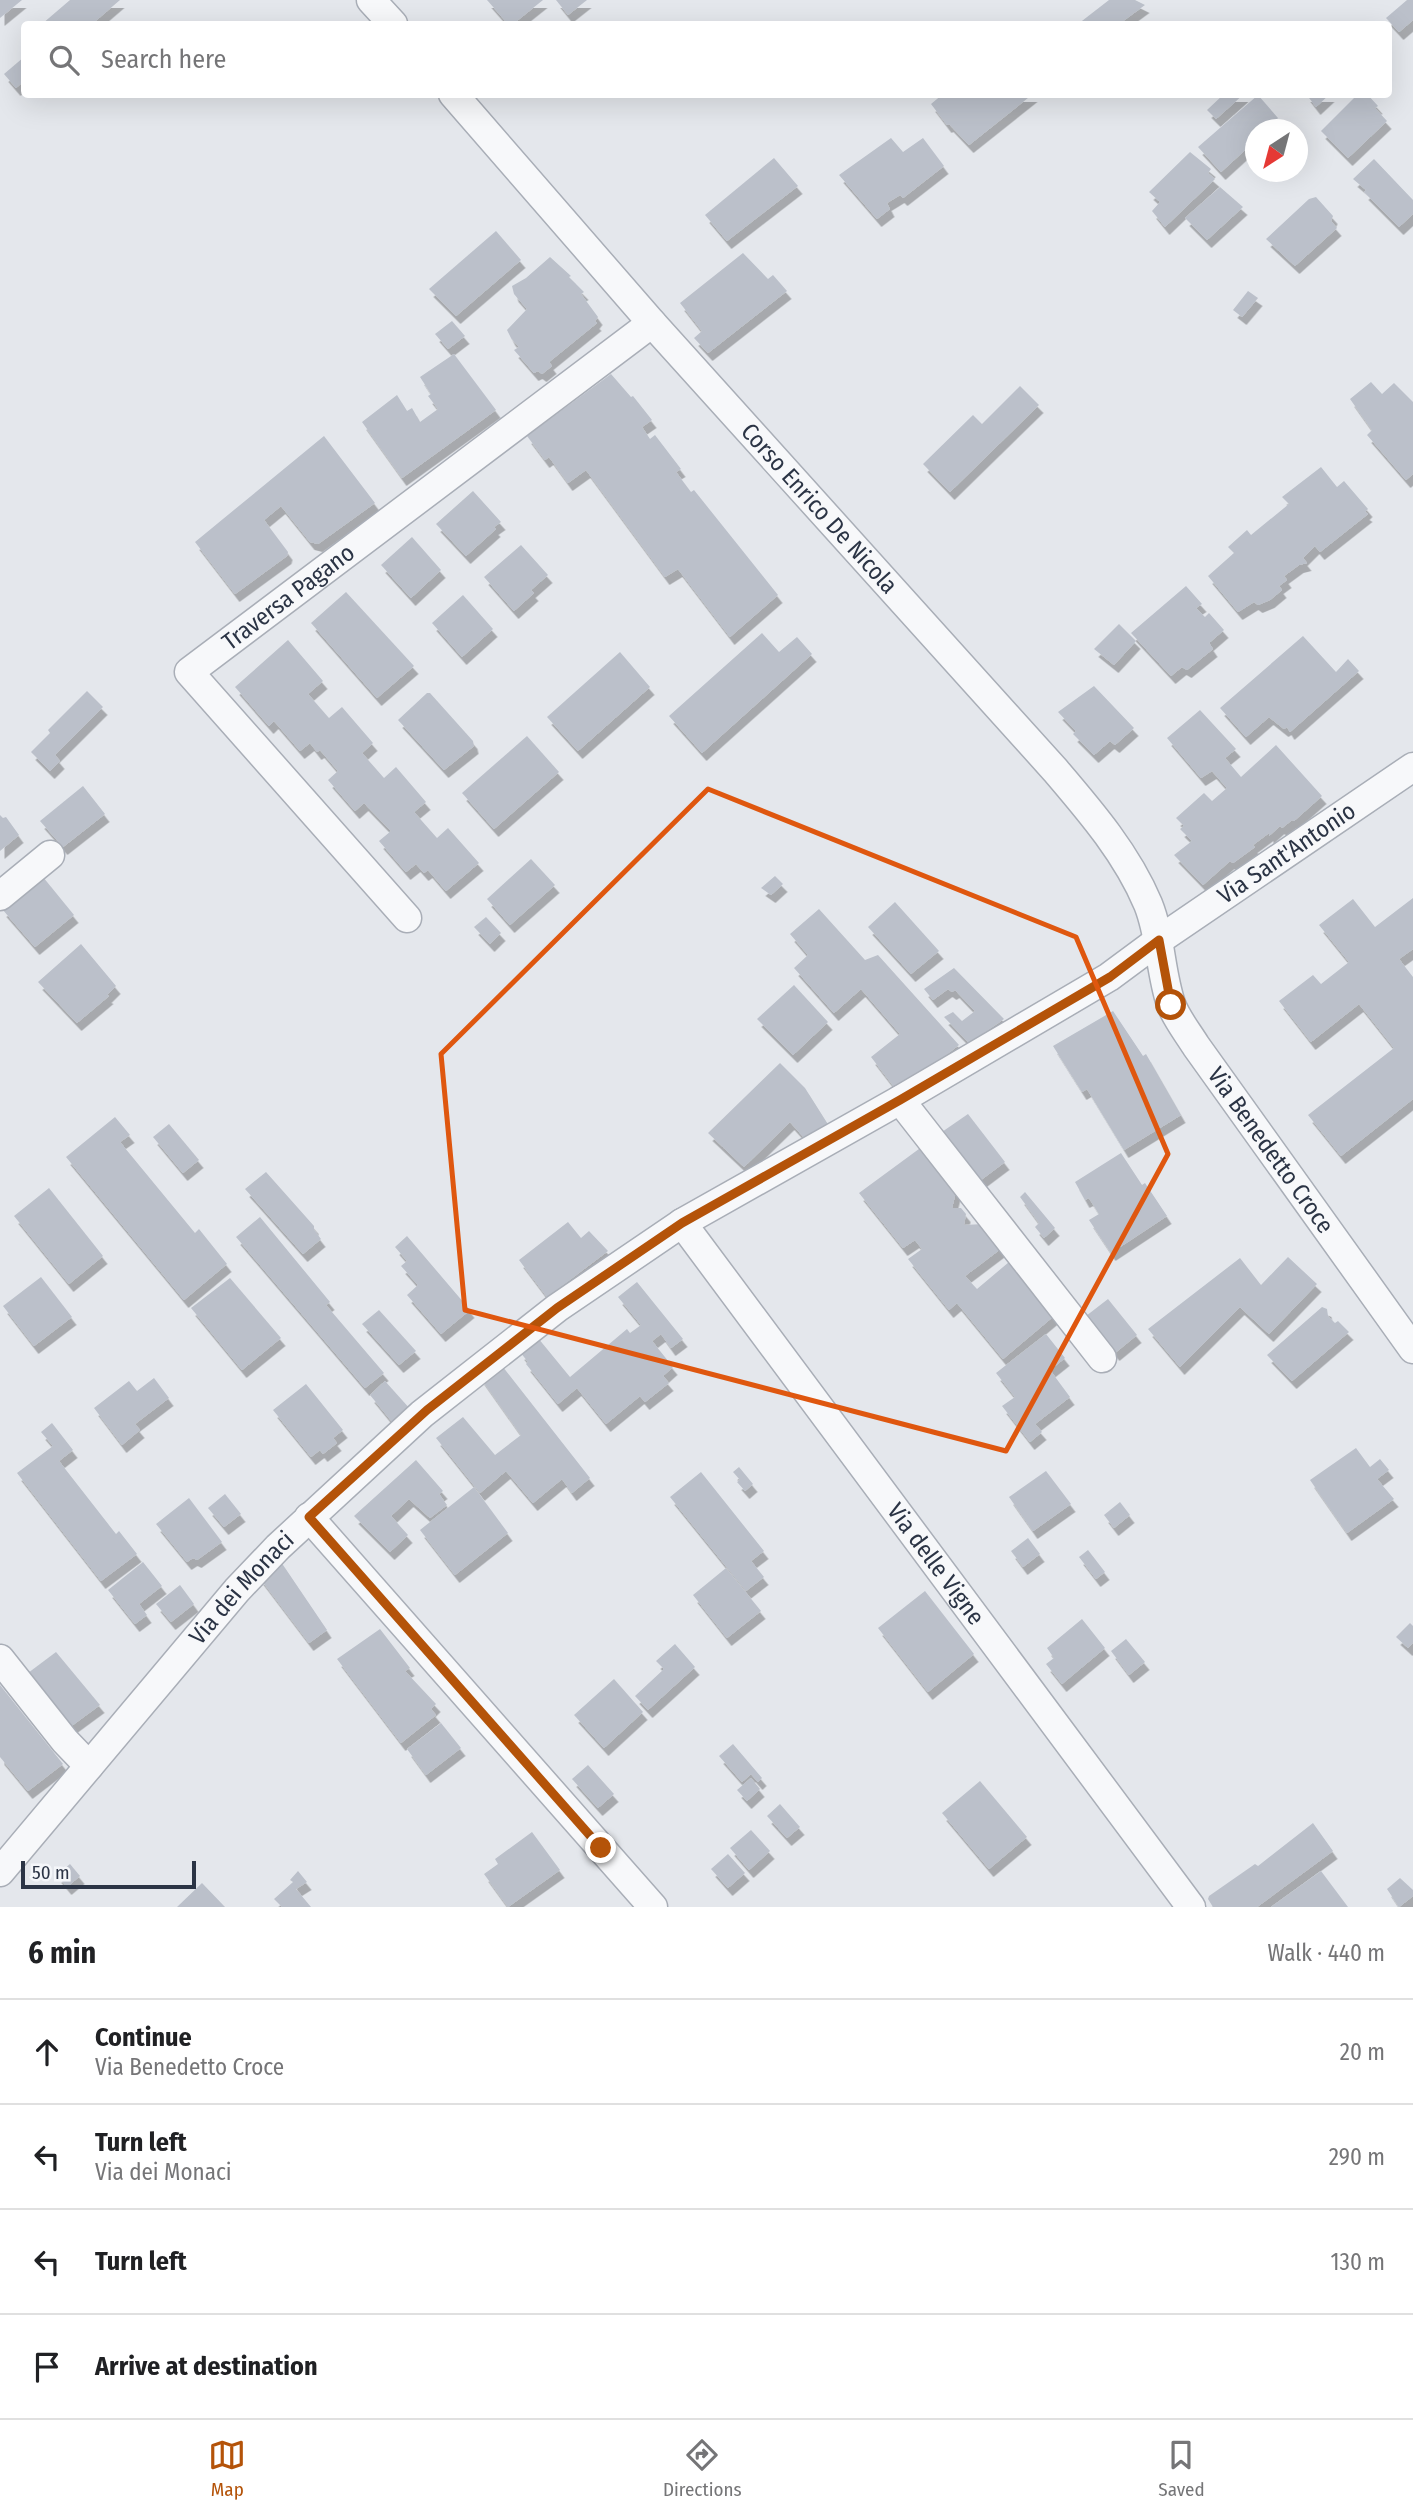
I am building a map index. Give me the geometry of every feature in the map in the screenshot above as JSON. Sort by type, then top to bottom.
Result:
[{"type":"street","points":[[371,0],[390,21]]},
{"type":"street","name":"Corso Enrico De Nicola","points":[[456,98],[652,323],[1096,818],[1124,859],[1148,904],[1159,940]]},
{"type":"street","name":"Traversa Pagano","points":[[407,918],[189,672],[652,323]]},
{"type":"street","name":"Via Sant'Antonio","points":[[1159,940],[1413,767]]},
{"type":"street","points":[[0,896],[50,855]]},
{"type":"street","name":"Via dei Monaci","points":[[0,1872],[237,1590],[309,1517],[427,1410],[557,1308],[682,1223],[1110,977],[1159,940]]},
{"type":"street","name":"Via Benedetto Croce","points":[[1159,940],[1171,1005],[1196,1046],[1413,1349]]},
{"type":"street","points":[[900,1100],[1102,1358]]},
{"type":"street","name":"Via delle Vigne","points":[[682,1223],[1191,1907]]},
{"type":"street","points":[[309,1517],[653,1907]]},
{"type":"street","points":[[0,1659],[65,1741],[84,1772]]},
{"type":"street","points":[[0,1679],[84,1772]]},
{"type":"highlighted area","points":[[708,789],[1076,937],[1168,1154],[1006,1451],[465,1310],[441,1054]]},
{"type":"building","points":[[0,0],[22,0],[0,18]]},
{"type":"building","points":[[70,0],[120,0],[96,21],[46,21]]},
{"type":"building","points":[[487,0],[543,0],[517,21],[505,21]]},
{"type":"building","points":[[556,0],[587,0],[568,15]]},
{"type":"building","points":[[1109,0],[1135,0],[1145,5],[1123,21],[1082,21]]},
{"type":"building","points":[[1407,0],[1413,0],[1413,20],[1399,32],[1392,21],[1386,18]]},
{"type":"building","points":[[21,60],[21,84],[16,88],[4,74]]},
{"type":"building","points":[[938,98],[1028,98],[969,145],[947,125],[931,104]]},
{"type":"building","points":[[1220,98],[1240,98],[1216,119],[1207,110]]},
{"type":"building","points":[[1255,98],[1261,98],[1278,118],[1245,119],[1245,150],[1221,172],[1198,147]]},
{"type":"building","points":[[1309,98],[1326,98],[1316,107]]},
{"type":"building","points":[[1354,98],[1371,98],[1378,106],[1375,108],[1387,121],[1348,158],[1321,131]]},
{"type":"building","points":[[891,138],[903,152],[923,138],[944,166],[903,198],[900,195],[887,203],[890,209],[877,219],[839,175]]},
{"type":"building","points":[[1190,152],[1211,169],[1208,173],[1215,179],[1165,227],[1152,211],[1160,202],[1149,192]]},
{"type":"building","points":[[774,158],[798,186],[727,241],[705,215]]},
{"type":"building","points":[[1374,159],[1413,200],[1413,214],[1399,227],[1353,179]]},
{"type":"building","points":[[1220,187],[1243,207],[1207,240],[1185,218]]},
{"type":"building","points":[[1316,197],[1333,216],[1331,221],[1337,228],[1295,266],[1266,239],[1309,199]]},
{"type":"building","points":[[496,231],[521,260],[456,316],[429,289]]},
{"type":"building","points":[[743,253],[768,279],[773,275],[787,291],[708,353],[694,338],[702,331],[680,303]]},
{"type":"building","points":[[550,257],[584,292],[581,294],[598,317],[595,321],[597,323],[549,362],[552,366],[542,374],[538,371],[534,373],[514,350],[519,347],[507,330],[527,309],[514,294],[512,286],[526,278]]},
{"type":"building","points":[[1248,291],[1258,298],[1242,317],[1233,310]]},
{"type":"building","points":[[452,321],[465,336],[448,349],[435,334]]},
{"type":"building","points":[[454,354],[496,410],[402,478],[362,422],[397,395],[407,411],[412,408],[420,422],[438,409],[428,396],[431,394],[420,377]]},
{"type":"building","points":[[611,374],[652,420],[642,427],[650,439],[655,435],[681,469],[676,472],[691,492],[694,490],[778,595],[730,637],[678,569],[665,577],[586,470],[568,483],[549,457],[545,460],[527,436]]},
{"type":"building","points":[[1371,382],[1382,394],[1394,383],[1413,402],[1413,474],[1406,480],[1367,435],[1372,430],[1350,399]]},
{"type":"building","points":[[1020,386],[1039,405],[950,492],[923,464],[973,415],[982,424]]},
{"type":"building","points":[[324,436],[375,503],[318,544],[310,542],[281,506],[264,520],[288,552],[287,556],[235,594],[195,542]]},
{"type":"building","points":[[1321,467],[1337,487],[1344,481],[1368,509],[1365,512],[1368,514],[1320,552],[1315,546],[1303,558],[1307,563],[1299,565],[1284,576],[1287,580],[1279,586],[1282,590],[1270,600],[1258,605],[1254,602],[1238,612],[1208,576],[1234,553],[1228,547],[1247,530],[1251,535],[1289,504],[1282,497]]},
{"type":"building","points":[[473,491],[501,522],[466,556],[436,524]]},
{"type":"building","points":[[412,537],[441,570],[411,598],[381,565]]},
{"type":"building","points":[[521,545],[548,575],[531,590],[534,593],[514,611],[484,577]]},
{"type":"building","points":[[1186,586],[1202,604],[1196,608],[1205,617],[1209,613],[1224,630],[1209,643],[1213,649],[1187,670],[1182,667],[1171,676],[1131,633]]},
{"type":"building","points":[[346,592],[414,666],[377,698],[311,623]]},
{"type":"building","points":[[463,595],[493,629],[462,657],[432,623]]},
{"type":"building","points":[[1119,624],[1136,641],[1114,665],[1094,649]]},
{"type":"building","points":[[762,633],[779,652],[797,637],[812,654],[702,753],[669,716]]},
{"type":"building","points":[[1303,636],[1336,672],[1348,659],[1359,671],[1290,732],[1287,727],[1284,729],[1269,717],[1246,737],[1220,708]]},
{"type":"building","points":[[288,640],[323,681],[308,694],[329,718],[342,707],[373,743],[362,753],[384,778],[396,767],[426,802],[414,812],[437,838],[448,828],[479,863],[446,891],[428,870],[424,873],[416,864],[406,872],[379,841],[391,831],[364,803],[355,811],[328,780],[338,771],[320,750],[317,752],[310,743],[300,751],[274,721],[269,726],[235,687]]},
{"type":"building","points":[[620,652],[650,687],[578,751],[547,717]]},
{"type":"building","points":[[1094,686],[1134,728],[1115,745],[1110,741],[1094,755],[1073,734],[1076,731],[1058,712]]},
{"type":"building","points":[[87,691],[103,707],[55,755],[60,761],[50,771],[31,752],[50,733],[48,730]]},
{"type":"building","points":[[430,693],[473,741],[474,746],[444,770],[398,720]]},
{"type":"building","points":[[1200,710],[1236,749],[1225,758],[1241,777],[1276,745],[1322,796],[1294,821],[1282,828],[1280,826],[1269,836],[1269,833],[1253,845],[1255,847],[1233,863],[1230,861],[1203,885],[1174,855],[1192,841],[1180,829],[1184,826],[1176,818],[1204,793],[1212,801],[1227,788],[1212,771],[1201,778],[1167,738]]},
{"type":"building","points":[[527,736],[559,772],[494,829],[462,793]]},
{"type":"building","points":[[83,786],[105,814],[63,847],[40,821]]},
{"type":"building","points":[[0,815],[6,817],[19,835],[0,851]]},
{"type":"building","points":[[531,859],[555,885],[510,925],[487,899]]},
{"type":"building","points":[[775,876],[783,884],[771,895],[761,888]]},
{"type":"building","points":[[43,877],[74,915],[35,947],[2,909]]},
{"type":"building","points":[[1413,898],[1413,949],[1399,959],[1413,977],[1413,1099],[1341,1156],[1308,1115],[1394,1048],[1359,1004],[1311,1042],[1279,1001],[1313,975],[1321,984],[1349,962],[1319,925],[1353,899],[1375,927]]},
{"type":"building","points":[[895,902],[939,951],[911,974],[868,927]]},
{"type":"building","points":[[819,909],[865,960],[878,955],[959,1045],[898,1092],[871,1057],[900,1034],[861,989],[834,1013],[794,968],[808,955],[790,934]]},
{"type":"building","points":[[486,917],[501,933],[490,944],[474,927]]},
{"type":"building","points":[[81,944],[116,986],[107,995],[109,996],[77,1023],[38,982]]},
{"type":"building","points":[[954,968],[1004,1019],[969,1043],[944,1017],[953,1012],[962,1021],[975,1011],[955,990],[952,992],[948,989],[933,1000],[924,989]]},
{"type":"building","points":[[794,985],[828,1022],[793,1055],[757,1019]]},
{"type":"building","points":[[1113,1011],[1143,1056],[1146,1054],[1181,1115],[1124,1150],[1087,1089],[1082,1092],[1053,1046]]},
{"type":"building","points":[[780,1063],[805,1088],[829,1126],[807,1141],[790,1122],[744,1167],[708,1133]]},
{"type":"building","points":[[968,1114],[1005,1162],[977,1183],[939,1134]]},
{"type":"building","points":[[115,1117],[130,1135],[120,1142],[195,1233],[199,1229],[227,1264],[184,1300],[66,1157]]},
{"type":"building","points":[[169,1124],[199,1160],[183,1173],[153,1137]]},
{"type":"building","points":[[923,1146],[957,1188],[952,1208],[961,1208],[966,1214],[964,1225],[984,1224],[1002,1248],[965,1276],[977,1289],[1009,1262],[1054,1316],[1003,1359],[957,1303],[949,1310],[908,1259],[922,1249],[915,1240],[903,1248],[859,1193]]},
{"type":"building","points":[[1121,1153],[1167,1216],[1111,1253],[1089,1220],[1099,1214],[1089,1198],[1085,1200],[1075,1182]]},
{"type":"building","points":[[266,1172],[314,1226],[321,1239],[303,1254],[245,1189]]},
{"type":"building","points":[[49,1188],[103,1256],[69,1284],[14,1216]]},
{"type":"building","points":[[1025,1192],[1055,1228],[1044,1238],[1035,1227],[1039,1223],[1020,1197]]},
{"type":"building","points":[[260,1217],[330,1302],[326,1305],[384,1373],[365,1388],[236,1237]]},
{"type":"building","points":[[568,1222],[581,1238],[589,1231],[608,1251],[547,1297],[519,1260]]},
{"type":"building","points":[[407,1236],[470,1310],[441,1334],[407,1295],[418,1285],[401,1266],[407,1261],[395,1247]]},
{"type":"building","points":[[1288,1257],[1317,1284],[1269,1334],[1240,1307],[1180,1367],[1148,1329],[1240,1258],[1261,1285]]},
{"type":"building","points":[[41,1277],[72,1317],[34,1346],[3,1306]]},
{"type":"building","points":[[230,1278],[281,1338],[242,1370],[191,1308]]},
{"type":"building","points":[[637,1282],[683,1339],[671,1348],[661,1334],[652,1341],[673,1367],[663,1376],[669,1383],[645,1402],[640,1396],[606,1424],[577,1388],[558,1404],[526,1364],[528,1362],[520,1352],[538,1338],[570,1377],[627,1329],[630,1333],[641,1325],[618,1297]]},
{"type":"building","points":[[1108,1299],[1137,1335],[1115,1353],[1086,1316]]},
{"type":"building","points":[[1322,1307],[1327,1309],[1328,1316],[1335,1323],[1338,1321],[1349,1332],[1292,1381],[1267,1355]]},
{"type":"building","points":[[379,1310],[416,1351],[399,1365],[362,1324]]},
{"type":"building","points":[[1046,1334],[1065,1358],[1050,1370],[1070,1397],[1035,1424],[1042,1432],[1030,1442],[1002,1406],[1015,1397],[996,1373]]},
{"type":"building","points":[[499,1362],[590,1478],[572,1493],[562,1479],[533,1503],[506,1471],[480,1493],[436,1438],[463,1417],[495,1455],[521,1435],[480,1377]]},
{"type":"building","points":[[154,1378],[169,1398],[135,1424],[140,1430],[122,1445],[94,1408],[129,1381],[137,1391]]},
{"type":"building","points":[[385,1381],[411,1410],[393,1423],[370,1395]]},
{"type":"building","points":[[306,1384],[343,1430],[333,1438],[337,1443],[323,1454],[320,1450],[311,1457],[273,1410]]},
{"type":"building","points":[[52,1423],[73,1450],[59,1461],[116,1534],[119,1531],[137,1554],[101,1581],[17,1473],[53,1446],[41,1432]]},
{"type":"building","points":[[1356,1448],[1370,1467],[1380,1459],[1389,1470],[1377,1479],[1394,1499],[1347,1533],[1310,1480]]},
{"type":"building","points":[[416,1460],[443,1491],[439,1494],[447,1505],[430,1518],[409,1499],[391,1516],[408,1535],[390,1552],[354,1516]]},
{"type":"building","points":[[739,1467],[753,1484],[745,1491],[733,1472]]},
{"type":"building","points":[[1046,1471],[1071,1504],[1033,1531],[1009,1497]]},
{"type":"building","points":[[701,1472],[764,1551],[751,1561],[764,1577],[746,1591],[670,1497]]},
{"type":"building","points":[[474,1487],[508,1533],[455,1575],[420,1530]]},
{"type":"building","points":[[225,1494],[241,1514],[224,1527],[208,1508]]},
{"type":"building","points":[[189,1498],[222,1542],[197,1560],[193,1558],[187,1562],[156,1524]]},
{"type":"building","points":[[1120,1502],[1130,1515],[1114,1528],[1104,1515]]},
{"type":"building","points":[[1028,1538],[1040,1554],[1023,1567],[1011,1551]]},
{"type":"building","points":[[1088,1550],[1105,1572],[1096,1579],[1079,1557]]},
{"type":"building","points":[[143,1562],[162,1586],[139,1604],[147,1615],[135,1624],[108,1590]]},
{"type":"building","points":[[281,1562],[327,1630],[309,1643],[259,1577]]},
{"type":"building","points":[[726,1568],[761,1611],[727,1638],[693,1595]]},
{"type":"building","points":[[180,1585],[194,1604],[171,1622],[156,1604]]},
{"type":"building","points":[[925,1591],[974,1654],[928,1692],[878,1628]]},
{"type":"building","points":[[1082,1619],[1105,1648],[1062,1684],[1046,1664],[1054,1658],[1047,1648]]},
{"type":"building","points":[[1410,1623],[1413,1626],[1413,1643],[1408,1648],[1396,1637]]},
{"type":"building","points":[[380,1629],[410,1668],[405,1671],[436,1704],[431,1709],[436,1715],[401,1743],[337,1659]]},
{"type":"building","points":[[1126,1639],[1145,1662],[1129,1675],[1111,1651]]},
{"type":"building","points":[[675,1644],[695,1667],[648,1710],[635,1696],[664,1669],[656,1661]]},
{"type":"building","points":[[56,1652],[100,1705],[66,1730],[24,1676]]},
{"type":"building","points":[[614,1679],[643,1712],[604,1748],[574,1715]]},
{"type":"building","points":[[0,1685],[63,1764],[28,1791],[0,1757]]},
{"type":"building","points":[[441,1723],[461,1748],[426,1775],[407,1749]]},
{"type":"building","points":[[733,1744],[762,1778],[758,1782],[751,1774],[742,1782],[719,1756]]},
{"type":"building","points":[[588,1765],[614,1794],[598,1808],[572,1779]]},
{"type":"building","points":[[751,1778],[760,1789],[747,1801],[737,1790]]},
{"type":"building","points":[[980,1781],[1027,1837],[989,1869],[942,1813]]},
{"type":"building","points":[[780,1804],[800,1827],[787,1838],[767,1816]]},
{"type":"building","points":[[1313,1823],[1333,1851],[1257,1907],[1213,1907],[1209,1896],[1255,1864],[1258,1866]]},
{"type":"building","points":[[751,1830],[770,1851],[749,1870],[730,1848]]},
{"type":"building","points":[[532,1832],[560,1870],[508,1907],[484,1874],[498,1864],[495,1859]]},
{"type":"building","points":[[728,1854],[745,1873],[728,1888],[711,1869]]},
{"type":"building","points":[[70,1864],[80,1876],[67,1887],[57,1875]]},
{"type":"building","points":[[298,1871],[307,1882],[296,1889],[311,1907],[282,1907],[274,1899],[293,1882],[290,1880]]},
{"type":"building","points":[[1321,1871],[1348,1907],[1271,1907]]},
{"type":"building","points":[[1400,1878],[1413,1890],[1413,1896],[1399,1907],[1387,1889]]},
{"type":"building","points":[[202,1883],[225,1907],[177,1907]]},
{"type":"route","points":[[601,1848],[309,1517],[427,1410],[557,1308],[682,1223],[1110,977],[1159,940],[1171,1005]]}]
